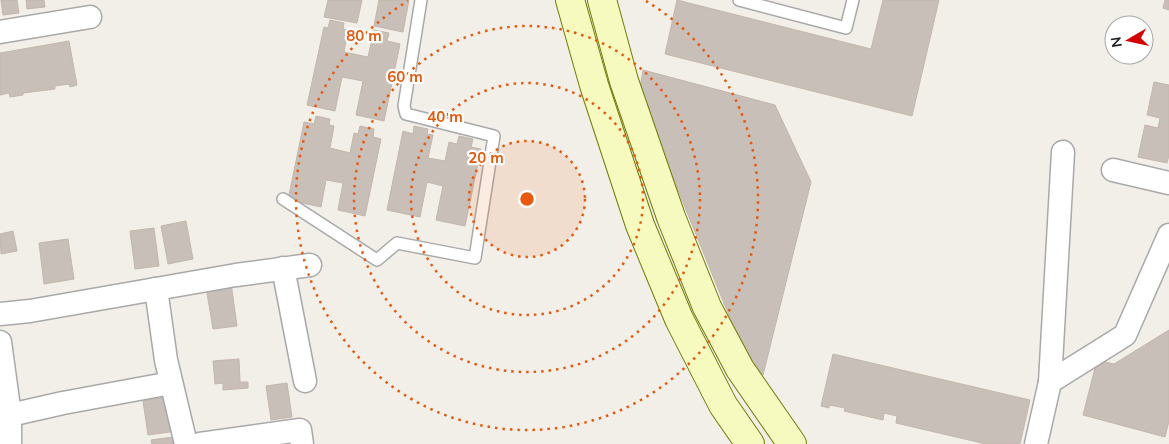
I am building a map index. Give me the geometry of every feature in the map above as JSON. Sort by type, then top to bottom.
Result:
[{"type":"main road","points":[[570,0],[594,85],[640,225],[679,319],[723,405],[750,444]]},
{"type":"main road","points":[[602,0],[624,81],[671,217],[708,307],[740,369],[792,444]]},
{"type":"street","points":[[0,32],[90,17]]},
{"type":"street","points":[[1036,444],[1050,382],[1063,152]]},
{"type":"street","points":[[1113,170],[1169,183]]},
{"type":"street","points":[[1050,382],[1125,335],[1169,236]]},
{"type":"street","points":[[0,314],[30,311],[310,265]]},
{"type":"street","points":[[283,268],[305,381]]},
{"type":"street","points":[[156,289],[166,360],[186,444]]},
{"type":"street","points":[[0,342],[10,415],[10,444]]},
{"type":"street","points":[[10,415],[63,403],[171,384]]},
{"type":"street","points":[[200,444],[300,430],[302,444]]},
{"type":"lane","points":[[283,199],[377,260],[396,243],[475,258],[494,136],[406,114],[404,106],[421,0]]},
{"type":"lane","points":[[739,0],[846,28],[853,0]]},
{"type":"building","points":[[1,0],[17,0],[19,13],[3,15]]},
{"type":"building","points":[[26,0],[44,0],[45,7],[27,9]]},
{"type":"building","points":[[328,0],[362,0],[357,23],[324,17]]},
{"type":"building","points":[[379,0],[409,0],[403,32],[374,26]]},
{"type":"building","points":[[677,0],[871,49],[883,0],[939,0],[912,116],[665,54]]},
{"type":"building","points":[[1165,0],[1169,0],[1169,10],[1163,8]]},
{"type":"building","points":[[330,20],[344,23],[343,29],[348,30],[344,52],[368,57],[374,30],[389,33],[387,41],[400,44],[384,121],[356,115],[363,81],[342,77],[335,111],[307,105],[324,27],[328,28]]},
{"type":"building","points":[[69,41],[77,85],[70,87],[69,84],[55,86],[55,89],[23,93],[23,95],[10,97],[9,93],[0,95],[0,53]]},
{"type":"building","points":[[643,70],[775,105],[811,182],[763,375],[745,355],[639,94]]},
{"type":"building","points":[[1154,82],[1169,85],[1169,155],[1167,163],[1138,157],[1145,125],[1158,128],[1160,118],[1147,115]]},
{"type":"building","points":[[316,116],[330,119],[329,125],[334,126],[330,148],[350,153],[354,133],[358,134],[360,126],[374,129],[373,137],[381,139],[365,216],[338,210],[343,183],[326,180],[321,207],[288,200],[304,122],[314,124]]},
{"type":"building","points":[[414,126],[428,129],[427,134],[433,135],[428,158],[445,161],[449,142],[457,144],[459,136],[473,139],[471,147],[481,149],[465,226],[436,220],[443,186],[427,182],[420,217],[387,210],[403,131],[413,134]]},
{"type":"building","points":[[186,221],[193,259],[168,264],[161,226]]},
{"type":"building","points":[[154,228],[159,266],[135,269],[130,231]]},
{"type":"building","points":[[13,231],[17,251],[1,254],[0,234]]},
{"type":"building","points":[[68,239],[74,279],[44,284],[39,243]]},
{"type":"building","points":[[231,283],[237,326],[213,329],[206,287]]},
{"type":"building","points":[[1169,330],[1169,421],[1165,437],[1083,415],[1097,360],[1114,364]]},
{"type":"building","points":[[833,354],[1030,400],[1020,444],[986,444],[896,423],[897,416],[884,413],[883,420],[844,411],[845,408],[829,405],[829,408],[821,406]]},
{"type":"building","points":[[239,359],[240,382],[248,382],[248,388],[223,390],[223,383],[215,384],[213,361]]},
{"type":"building","points":[[287,383],[292,417],[271,420],[266,386]]},
{"type":"building","points":[[171,396],[177,431],[148,435],[143,401]]},
{"type":"building","points":[[180,436],[181,444],[152,444],[151,440]]}]
